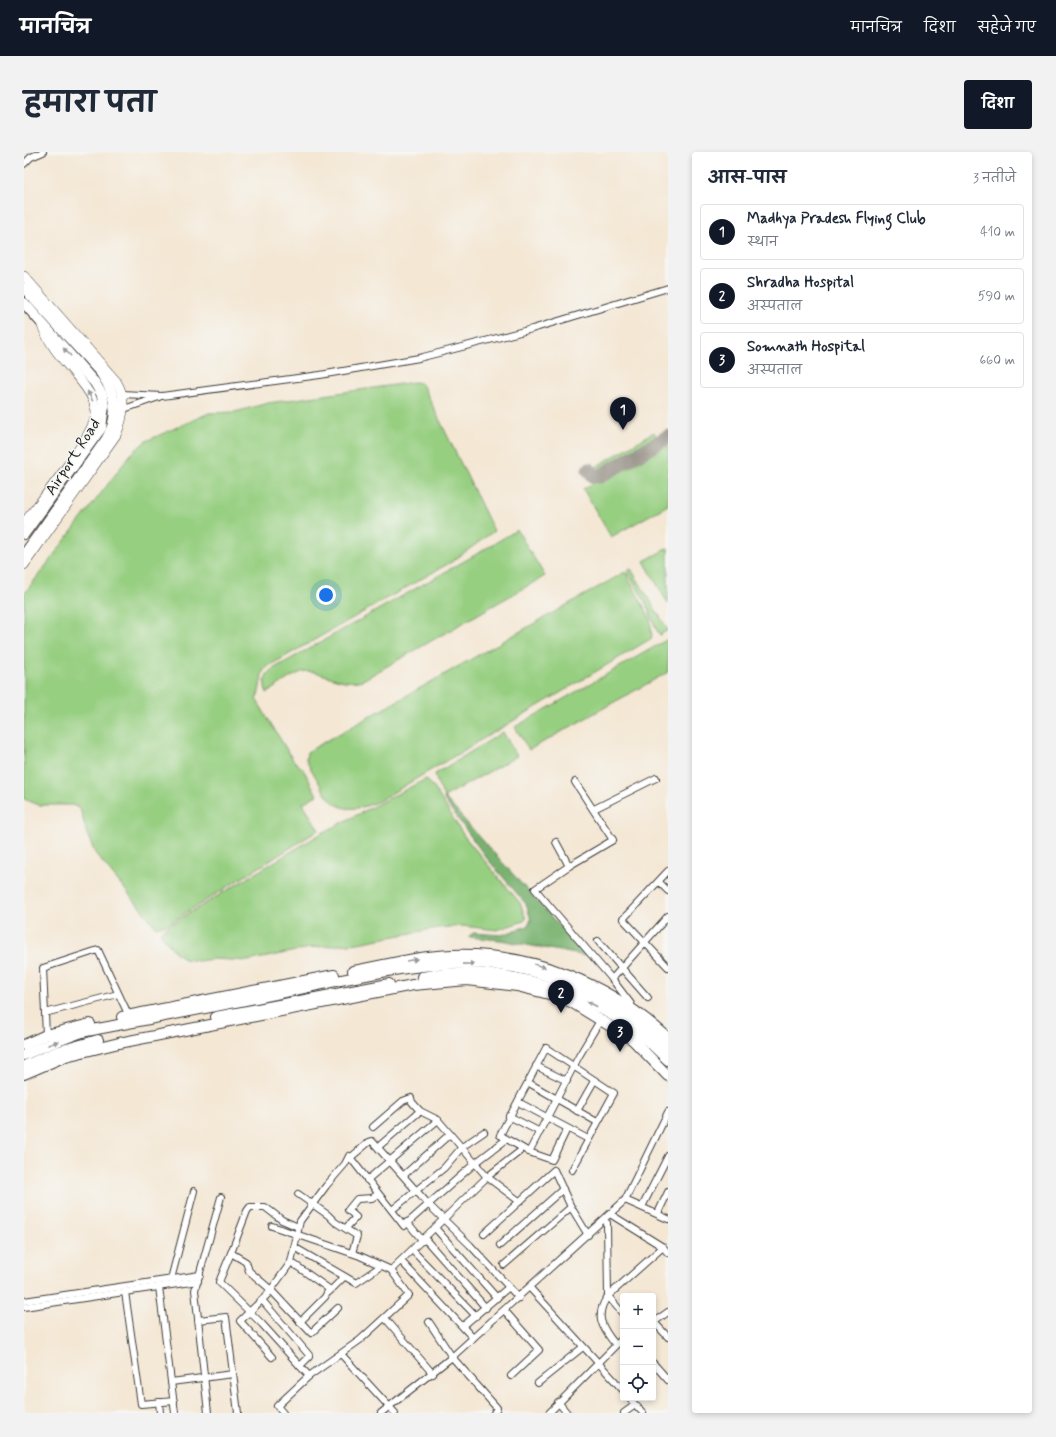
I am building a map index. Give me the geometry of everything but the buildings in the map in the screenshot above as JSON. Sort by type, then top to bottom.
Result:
[{"type":"main road","name":"Airport Road","points":[[24,288],[101,373],[109,385],[119,411],[111,432],[106,440],[24,555]]},
{"type":"main road","points":[[24,303],[95,383],[102,395],[104,415],[101,428],[94,439],[24,534]]},
{"type":"main road","points":[[24,1045],[46,1035],[412,960],[452,955],[487,956],[512,959],[558,971],[587,982],[632,1008],[668,1038]]},
{"type":"main road","points":[[24,1055],[82,1032],[128,1019],[432,965],[470,963],[499,965],[529,971],[584,991],[630,1017],[668,1049]]},
{"type":"main road","points":[[24,1074],[66,1056],[118,1039],[426,976],[467,973],[490,975],[542,984],[574,995],[635,1030],[668,1060]]},
{"type":"main road","points":[[24,1066],[56,1052],[93,1042],[118,1039],[413,985],[467,980],[517,986],[553,995],[601,1019],[639,1045],[668,1076]]},
{"type":"street","points":[[24,164],[29,155],[43,152]]},
{"type":"street","points":[[24,276],[114,378],[122,394],[119,411],[120,426],[116,435],[24,565]]},
{"type":"street","points":[[122,394],[162,396],[320,375],[419,358],[532,329],[668,288]]},
{"type":"street","points":[[24,523],[90,432],[96,413],[95,404],[86,389],[59,357],[49,341],[42,325]]},
{"type":"street","points":[[119,411],[162,396]]},
{"type":"street","points":[[594,809],[656,778]]},
{"type":"street","points":[[575,782],[613,840],[569,866],[535,889],[612,979],[632,1008]]},
{"type":"street","points":[[556,842],[569,866]]},
{"type":"street","points":[[667,963],[623,919],[668,871]]},
{"type":"street","points":[[659,882],[668,891]]},
{"type":"street","points":[[612,979],[668,916]]},
{"type":"street","points":[[598,941],[648,998]]},
{"type":"street","points":[[46,1035],[43,968],[98,950],[128,1019]]},
{"type":"street","points":[[45,1013],[118,994]]},
{"type":"street","points":[[529,1152],[601,1019]]},
{"type":"street","points":[[568,1129],[552,1160],[529,1152],[500,1135],[546,1048],[614,1093],[572,1170]]},
{"type":"street","points":[[536,1066],[567,1081]]},
{"type":"street","points":[[577,1111],[594,1081]]},
{"type":"street","points":[[528,1083],[597,1122]]},
{"type":"street","points":[[373,1127],[405,1100],[411,1098],[412,1102],[420,1111],[438,1120],[462,1147],[474,1164],[519,1201]]},
{"type":"street","points":[[518,1102],[588,1139]]},
{"type":"street","points":[[378,1147],[420,1111]]},
{"type":"street","points":[[509,1116],[540,1132]]},
{"type":"street","points":[[381,1413],[433,1374],[505,1311],[625,1200],[667,1116]]},
{"type":"street","points":[[367,1180],[438,1120]]},
{"type":"street","points":[[392,1210],[444,1168],[462,1147],[484,1132]]},
{"type":"street","points":[[404,1176],[450,1134]]},
{"type":"street","points":[[272,1357],[240,1321],[262,1300],[291,1262],[300,1221],[314,1204],[329,1181],[345,1164],[349,1156],[350,1158],[370,1141],[378,1147],[428,1204],[519,1298]]},
{"type":"street","points":[[350,1158],[404,1226],[474,1164],[503,1142]]},
{"type":"street","points":[[391,1270],[436,1229],[444,1219],[488,1177],[520,1152]]},
{"type":"street","points":[[642,1207],[668,1156]]},
{"type":"street","points":[[484,1234],[554,1170],[571,1207],[588,1235]]},
{"type":"street","points":[[500,1245],[563,1189]]},
{"type":"street","points":[[171,1279],[194,1191]]},
{"type":"street","points":[[658,1213],[668,1192]]},
{"type":"street","points":[[298,1194],[314,1204],[335,1222],[357,1236],[352,1253]]},
{"type":"street","points":[[346,1228],[356,1217],[348,1210],[357,1199],[372,1198],[378,1194]]},
{"type":"street","points":[[208,1413],[194,1290],[200,1275],[221,1197]]},
{"type":"street","points":[[625,1200],[658,1213],[668,1219]]},
{"type":"street","points":[[298,1227],[282,1220],[265,1207],[250,1207],[247,1211],[219,1282],[250,1311],[310,1376]]},
{"type":"street","points":[[504,1265],[571,1207]]},
{"type":"street","points":[[610,1214],[663,1247],[668,1253]]},
{"type":"street","points":[[407,1222],[486,1308]]},
{"type":"street","points":[[607,1224],[608,1296],[620,1310]]},
{"type":"street","points":[[272,1226],[352,1253],[384,1266],[391,1270],[409,1295],[385,1318],[310,1376],[277,1406],[283,1413]]},
{"type":"street","points":[[436,1229],[497,1298]]},
{"type":"street","points":[[294,1247],[315,1258],[344,1277],[356,1282],[381,1266]]},
{"type":"street","points":[[615,1344],[602,1327],[601,1306],[608,1296],[663,1247]]},
{"type":"street","points":[[412,1250],[476,1316]]},
{"type":"street","points":[[231,1253],[246,1262],[249,1271],[270,1289],[311,1333],[338,1308]]},
{"type":"street","points":[[401,1260],[473,1338]]},
{"type":"street","points":[[291,1262],[329,1289],[329,1292]]},
{"type":"street","points":[[24,1301],[200,1275]]},
{"type":"street","points":[[300,1322],[344,1277]]},
{"type":"street","points":[[24,1307],[198,1281]]},
{"type":"street","points":[[159,1287],[175,1413]]},
{"type":"street","points":[[463,1326],[509,1287]]},
{"type":"street","points":[[530,1288],[620,1386]]},
{"type":"street","points":[[125,1292],[141,1404],[174,1401]]},
{"type":"street","points":[[262,1300],[309,1354],[309,1357],[300,1366]]},
{"type":"street","points":[[505,1311],[539,1350],[511,1376]]},
{"type":"street","points":[[656,1321],[668,1312]]},
{"type":"street","points":[[198,1320],[226,1317],[238,1413]]},
{"type":"street","points":[[385,1318],[433,1374]]},
{"type":"street","points":[[429,1322],[452,1357],[497,1408],[494,1413]]},
{"type":"street","points":[[656,1324],[668,1337]]},
{"type":"street","points":[[549,1413],[558,1402],[620,1340]]},
{"type":"street","points":[[538,1383],[583,1347]]},
{"type":"street","points":[[340,1354],[395,1413]]},
{"type":"street","points":[[655,1365],[668,1380]]},
{"type":"street","points":[[171,1382],[233,1374]]},
{"type":"street","points":[[632,1401],[642,1413]]},
{"type":"street","points":[[159,1402],[160,1413]]},
{"type":"street","points":[[558,1402],[567,1413]]},
{"type":"street","points":[[624,1413],[635,1405]]},
{"type":"green space","points":[[415,382],[421,383],[423,386],[494,531],[453,561],[265,668],[256,699],[293,760],[303,769],[317,795],[303,803],[319,830],[168,924],[156,927],[95,853],[87,834],[80,808],[72,805],[39,805],[24,799],[24,594],[131,454],[146,441],[209,413],[235,412],[268,403]]},
{"type":"green space","points":[[654,432],[658,439],[602,471],[595,470],[594,468]]},
{"type":"green space","points":[[668,440],[668,505],[611,537],[583,489]]},
{"type":"green space","points":[[517,530],[545,576],[363,680],[354,682],[346,681],[309,671],[298,674],[267,693],[265,680],[271,670]]},
{"type":"green space","points":[[668,548],[668,604],[644,561]]},
{"type":"green space","points":[[631,569],[668,630],[660,635],[646,603],[627,571]]},
{"type":"green space","points":[[625,572],[650,618],[652,638],[379,801],[364,807],[342,807],[334,803],[321,787],[306,759],[307,752]]},
{"type":"green space","points":[[668,639],[668,672],[529,750],[515,727]]},
{"type":"green space","points":[[503,732],[517,756],[444,797],[435,774]]},
{"type":"green space","points":[[426,779],[433,786],[464,836],[520,903],[526,919],[524,921],[497,930],[463,926],[438,928],[358,943],[310,948],[248,961],[213,959],[198,961],[184,959],[174,951],[160,933],[163,929],[322,833]]},
{"type":"green space","points":[[444,797],[586,956],[500,940],[468,937],[473,933],[502,935],[527,926],[531,920],[526,904],[485,856],[445,801]]},
{"type":"taxiway","points":[[589,470],[594,476],[600,476],[668,437]]},
{"type":"place","name":"Madhya Pradesh Flying Club","points":[[623,430]]},
{"type":"place","name":"Shradha Hospital","points":[[561,1013]]},
{"type":"place","name":"Somnath Hospital","points":[[620,1052]]}]
